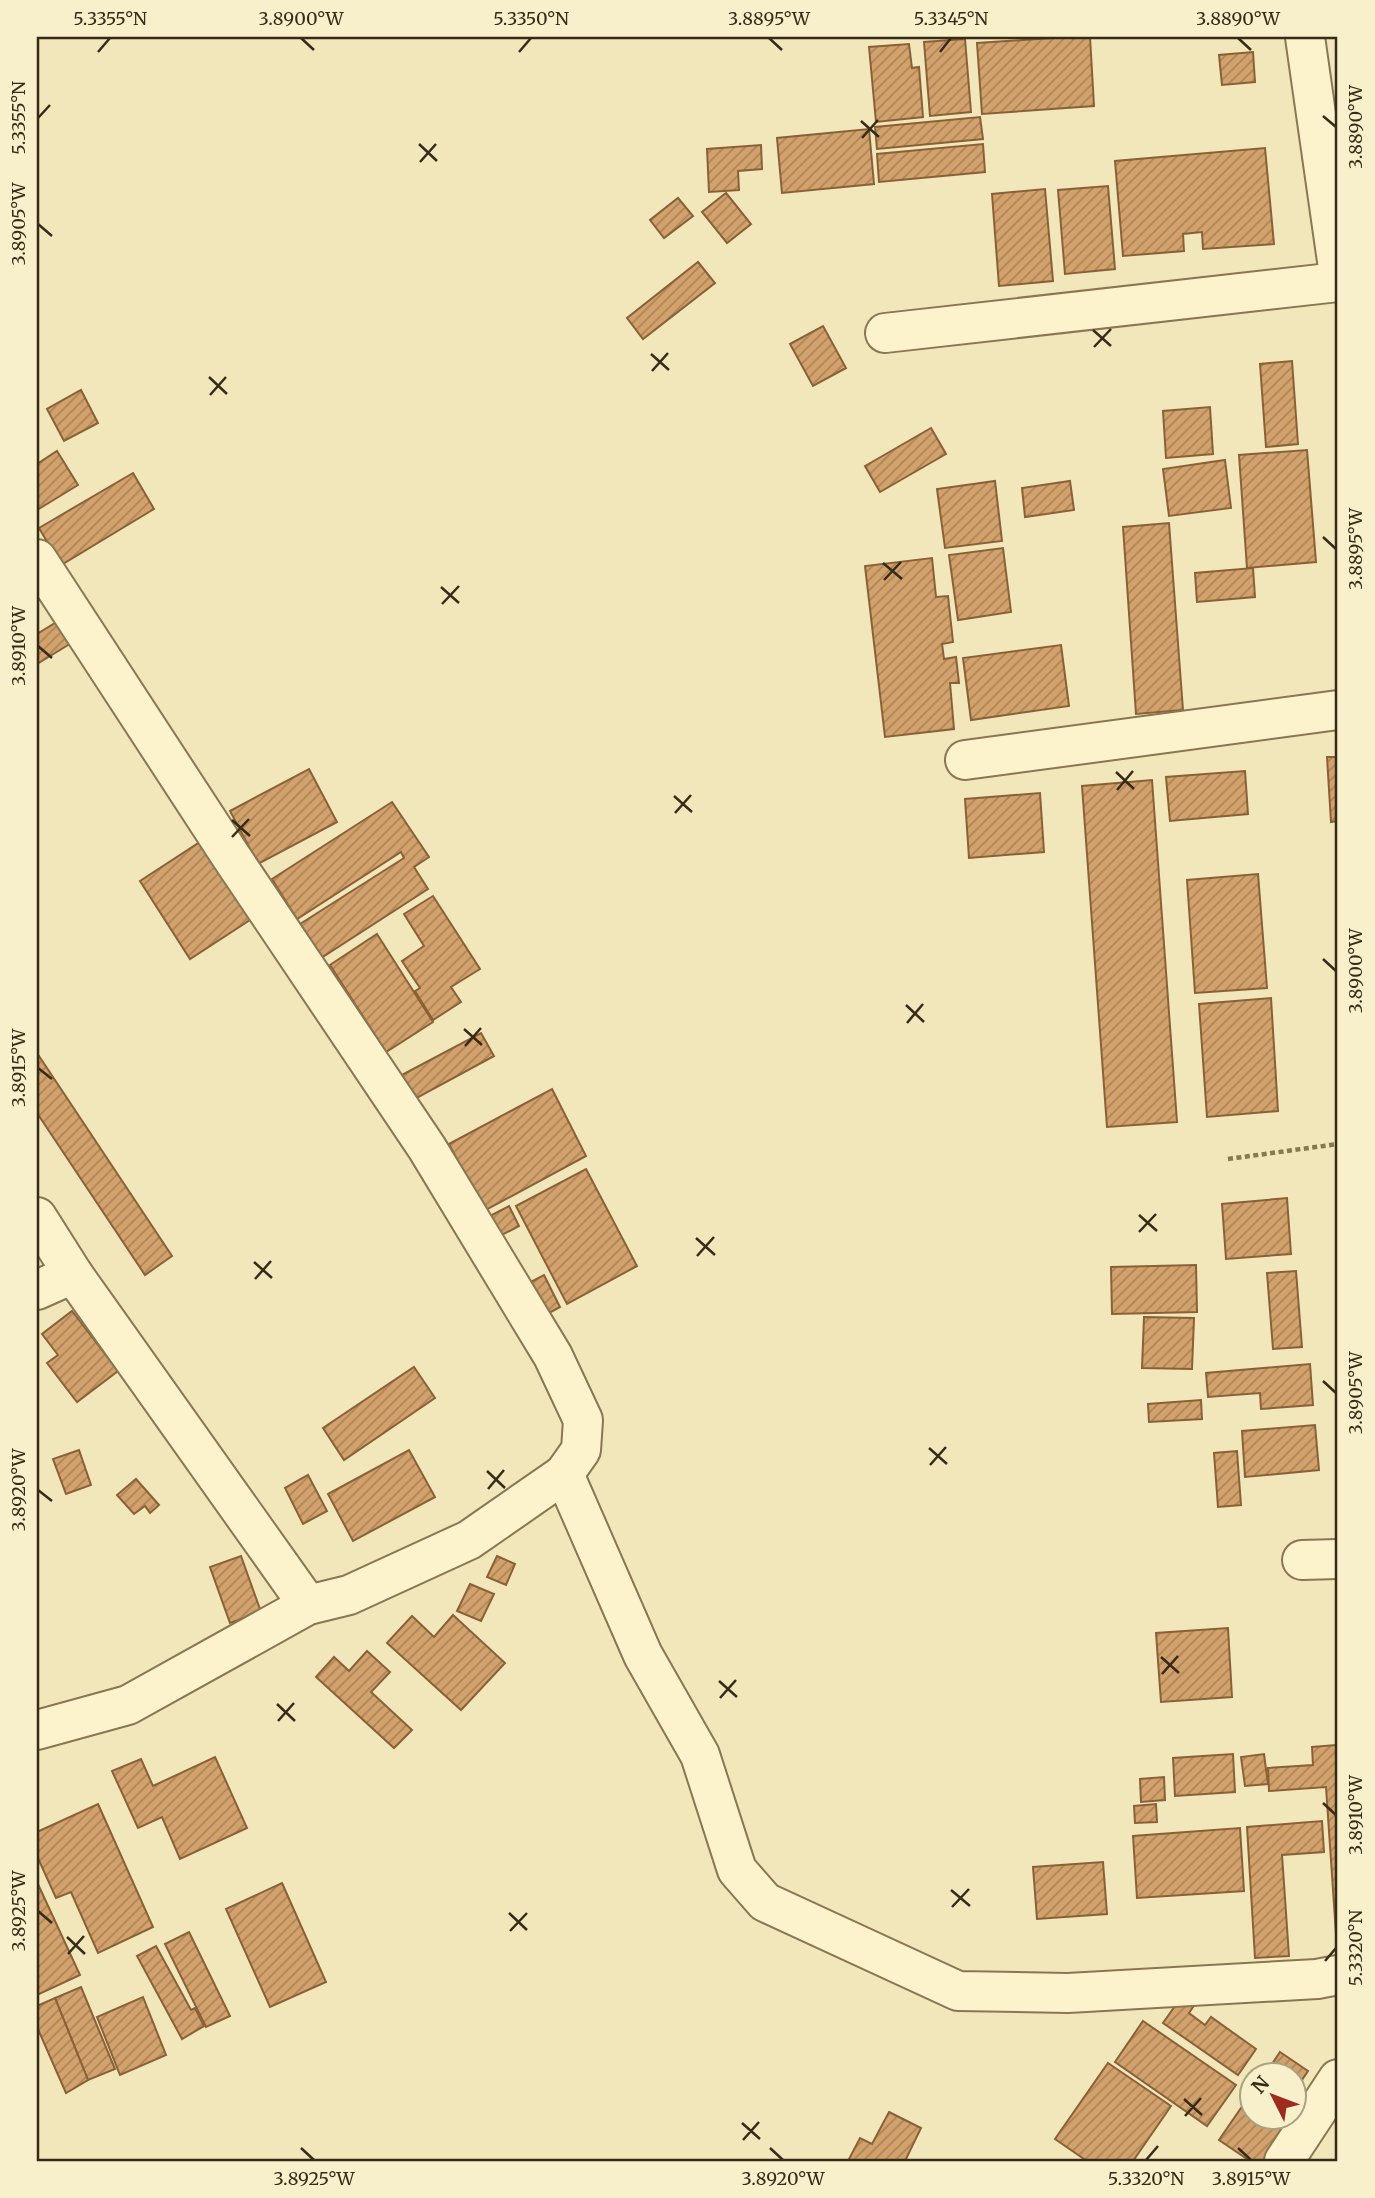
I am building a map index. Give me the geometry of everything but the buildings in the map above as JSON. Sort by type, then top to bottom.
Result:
[{"type":"street","points":[[1305,37],[1338,268]]},
{"type":"street","points":[[885,333],[1338,282]]},
{"type":"street","points":[[37,559],[237,866],[427,1148],[553,1356],[583,1420],[581,1450],[564,1474],[469,1540],[349,1595],[308,1605],[128,1705],[37,1730]]},
{"type":"street","points":[[965,760],[1338,710]]},
{"type":"street","points":[[37,1217],[73,1274],[308,1605]]},
{"type":"street","points":[[37,1290],[73,1274]]},
{"type":"street","points":[[564,1474],[643,1655],[700,1755],[737,1870],[765,1902],[958,1991],[1068,1993],[1317,1979],[1338,1975]]},
{"type":"street","points":[[1283,2161],[1338,2078]]},
{"type":"path","points":[[1228,1159],[1338,1144]]}]
